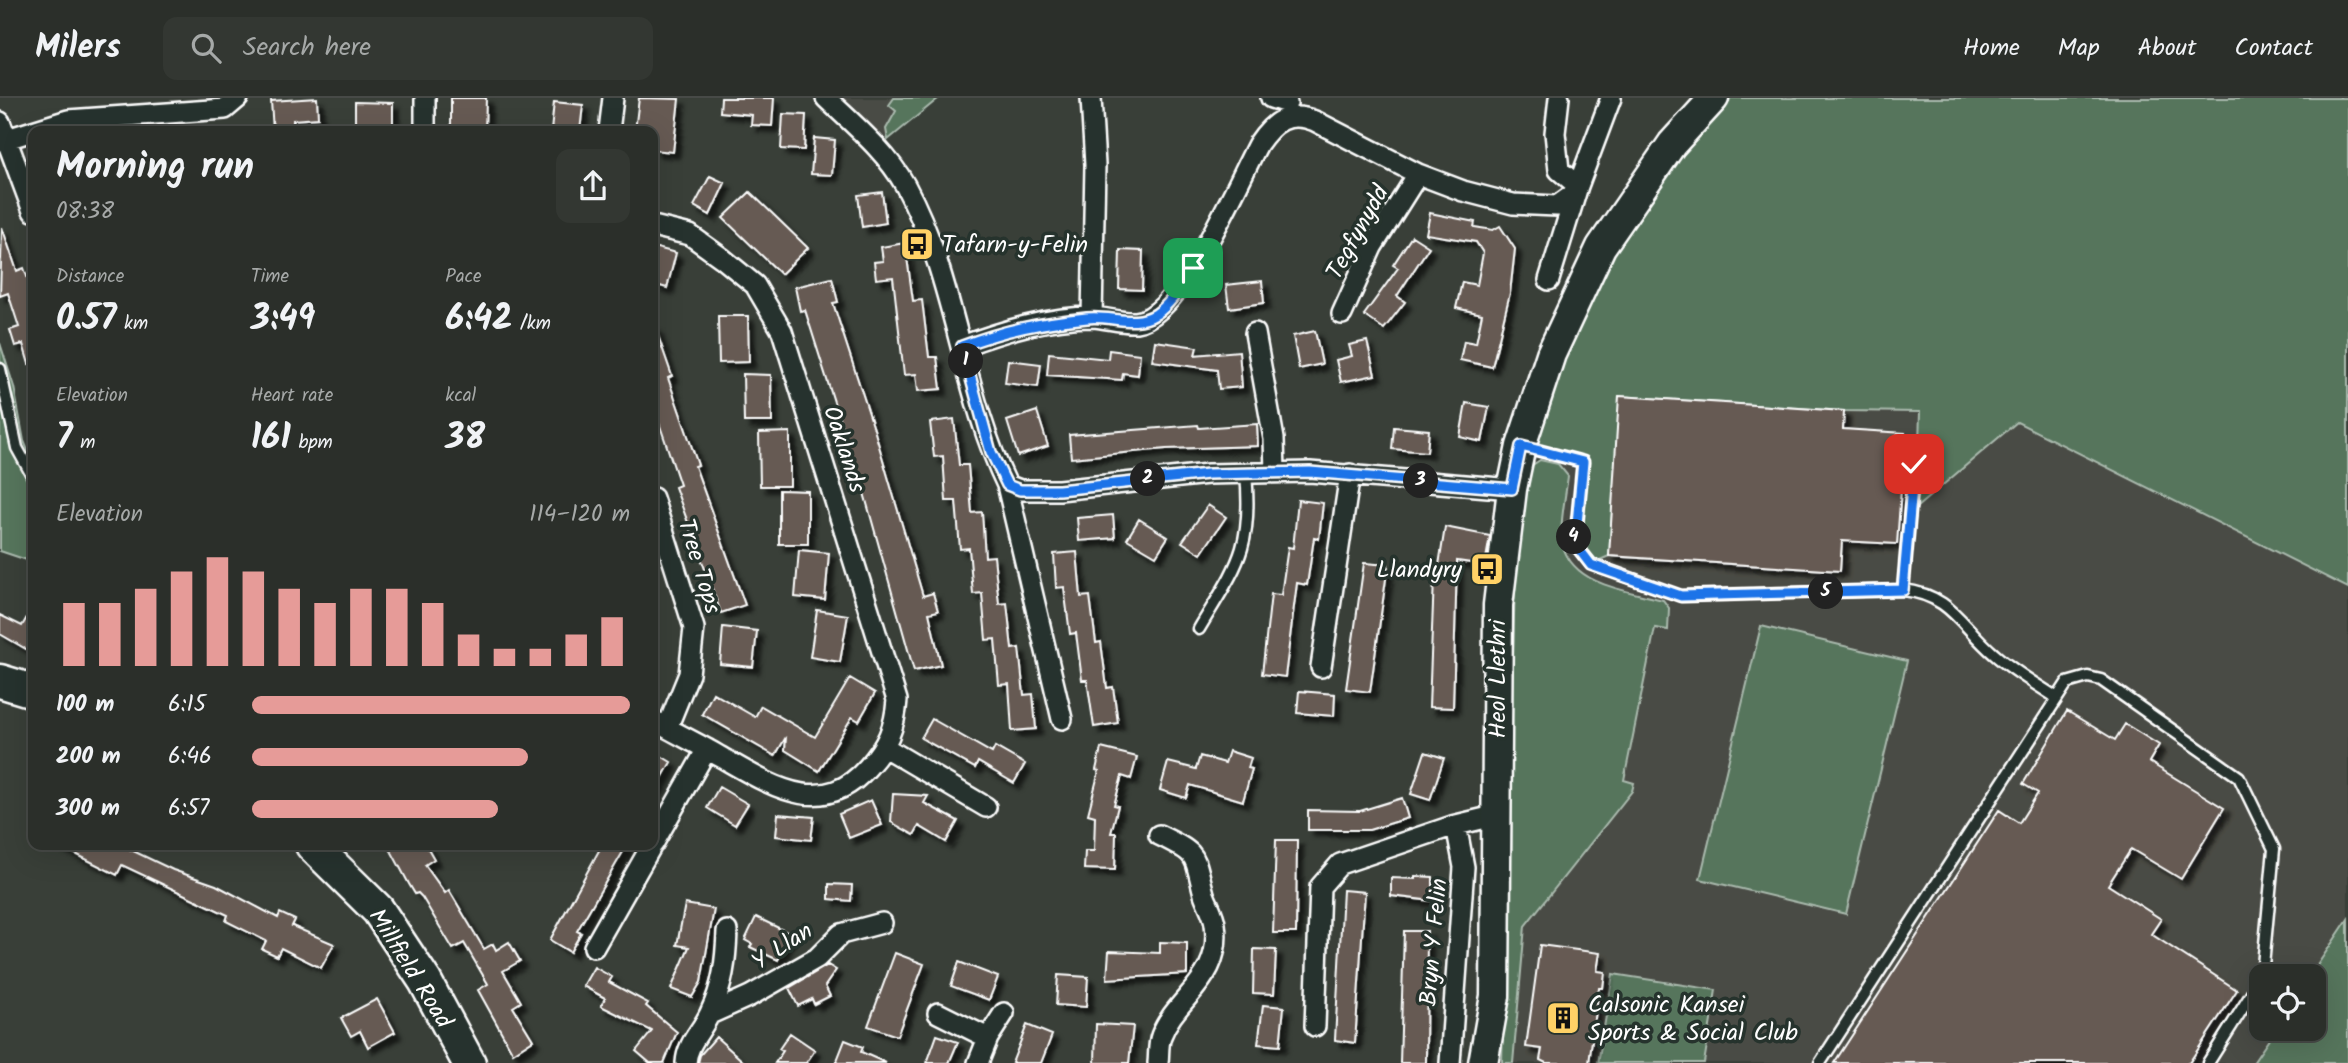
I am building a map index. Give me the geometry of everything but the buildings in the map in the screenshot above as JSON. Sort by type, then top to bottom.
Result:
[{"type":"main road","name":"Heol Llethri","points":[[1483,1063],[1495,996],[1498,605],[1512,489],[1521,446],[1551,354],[1601,247],[1672,144],[1714,98]]},
{"type":"main road","points":[[0,681],[28,689]]},
{"type":"main road","name":"Millfield Road","points":[[321,850],[378,910],[425,981],[469,1063]]},
{"type":"street","points":[[33,126],[68,120],[225,109],[238,98]]},
{"type":"street","points":[[425,98],[425,126]]},
{"type":"street","points":[[610,126],[613,98]]},
{"type":"street","points":[[826,98],[880,150],[905,184],[930,241],[991,452],[1007,485],[1062,719]]},
{"type":"street","points":[[1090,98],[1095,165],[1092,317]]},
{"type":"street","points":[[1559,98],[1555,132],[1559,170],[1577,189]]},
{"type":"street","points":[[1549,280],[1577,189],[1611,98]]},
{"type":"street","name":"Tegfynydd","points":[[962,346],[1009,328],[1092,317],[1136,322],[1155,315],[1169,302],[1193,268],[1282,104],[1418,174],[1463,191],[1513,204],[1557,206],[1577,189]]},
{"type":"street","points":[[28,127],[4,131],[28,197]]},
{"type":"street","name":"Tegfynydd","points":[[1342,314],[1372,247],[1418,174]]},
{"type":"street","name":"Oaklands","points":[[658,227],[690,235],[755,285],[782,331],[897,700],[895,723],[886,748],[853,784],[815,795],[781,790],[660,724]]},
{"type":"street","points":[[1255,333],[1274,439],[1275,472]]},
{"type":"street","points":[[1007,485],[1020,490],[1059,490],[1275,472],[1350,474],[1512,489]]},
{"type":"street","points":[[1321,667],[1350,474]]},
{"type":"street","name":"Tree Tops","points":[[658,514],[694,628],[689,674],[660,724]]},
{"type":"street","points":[[886,748],[986,807]]},
{"type":"street","points":[[658,835],[707,749]]},
{"type":"street","points":[[1315,1026],[1320,887],[1340,864],[1456,825],[1498,815]]},
{"type":"street","name":"Bryn Y Felin","points":[[1450,1063],[1464,867],[1456,825]]},
{"type":"street","points":[[1158,1063],[1160,1038],[1174,1014],[1202,983],[1213,952],[1216,924],[1205,894],[1198,860],[1186,848],[1159,835]]},
{"type":"street","points":[[594,947],[649,850]]},
{"type":"street","name":"Y Llan","points":[[710,1014],[750,996],[817,958],[841,934],[882,923]]},
{"type":"street","name":"Y Llan","points":[[686,1063],[687,1051],[710,1014],[726,973],[727,931]]},
{"type":"street","points":[[938,1013],[988,1038]]},
{"type":"street","points":[[978,1063],[988,1038],[1004,1013]]},
{"type":"lane","points":[[0,369],[17,448],[28,469]]},
{"type":"lane","points":[[1521,446],[1583,462],[1575,544],[1591,565],[1681,596],[1903,590],[1935,597],[1997,657],[2057,698]]},
{"type":"lane","points":[[1903,590],[1914,464]]},
{"type":"lane","points":[[1199,629],[1242,555],[1248,530],[1246,473]]},
{"type":"lane","points":[[1820,1063],[2067,683],[2088,677],[2101,680],[2239,777],[2274,849],[2263,964]]},
{"type":"lane","points":[[2208,1063],[2249,998]]},
{"type":"shaded area","points":[[843,98],[939,98],[888,140]]},
{"type":"shaded area","points":[[1577,386],[1945,389],[2116,471],[2348,588],[2348,919],[2318,964],[2249,964],[2249,1041],[2268,1041],[2253,1063],[1498,1063],[1506,1021],[1513,608],[1518,567],[1556,464]]},
{"type":"green space","points":[[894,98],[939,98],[888,140],[886,129],[896,111],[889,105]]},
{"type":"green space","points":[[1718,98],[2348,98],[2348,588],[2017,422],[1917,507],[1920,412],[1844,411],[1620,396],[1609,556],[1591,564],[1575,544],[1583,462],[1521,446],[1601,247]]},
{"type":"green space","points":[[0,343],[14,387],[28,451],[28,560],[0,551]]},
{"type":"green space","points":[[1540,460],[1558,464],[1568,476],[1561,531],[1563,546],[1569,559],[1578,570],[1604,585],[1663,600],[1669,608],[1668,630],[1655,628],[1624,780],[1634,783],[1632,791],[1525,926],[1513,1063],[1502,1063],[1516,541],[1531,466]]},
{"type":"green space","points":[[1761,626],[1907,661],[1846,914],[1700,879]]},
{"type":"green space","points":[[2348,919],[2348,1063],[2253,1063],[2268,1041],[2326,1041],[2326,964],[2318,964]]},
{"type":"green space","points":[[1613,974],[1716,990],[1704,1063],[1598,1063]]},
{"type":"place","name":"Tafarn-y-Felin","points":[[917,244]]},
{"type":"place","name":"Llandyry","points":[[1487,569]]},
{"type":"place","name":"Calsonic Kansei Sports & Social Club","points":[[1563,1018]]},
{"type":"route","points":[[1193,268],[1169,302],[1155,315],[1136,322],[1092,317],[1009,328],[962,346],[991,452],[1007,485],[1020,490],[1059,490],[1092,484],[1208,474],[1310,472],[1512,489],[1521,446],[1583,462],[1574,530],[1575,544],[1591,565],[1681,596],[1903,590],[1914,464]]}]
